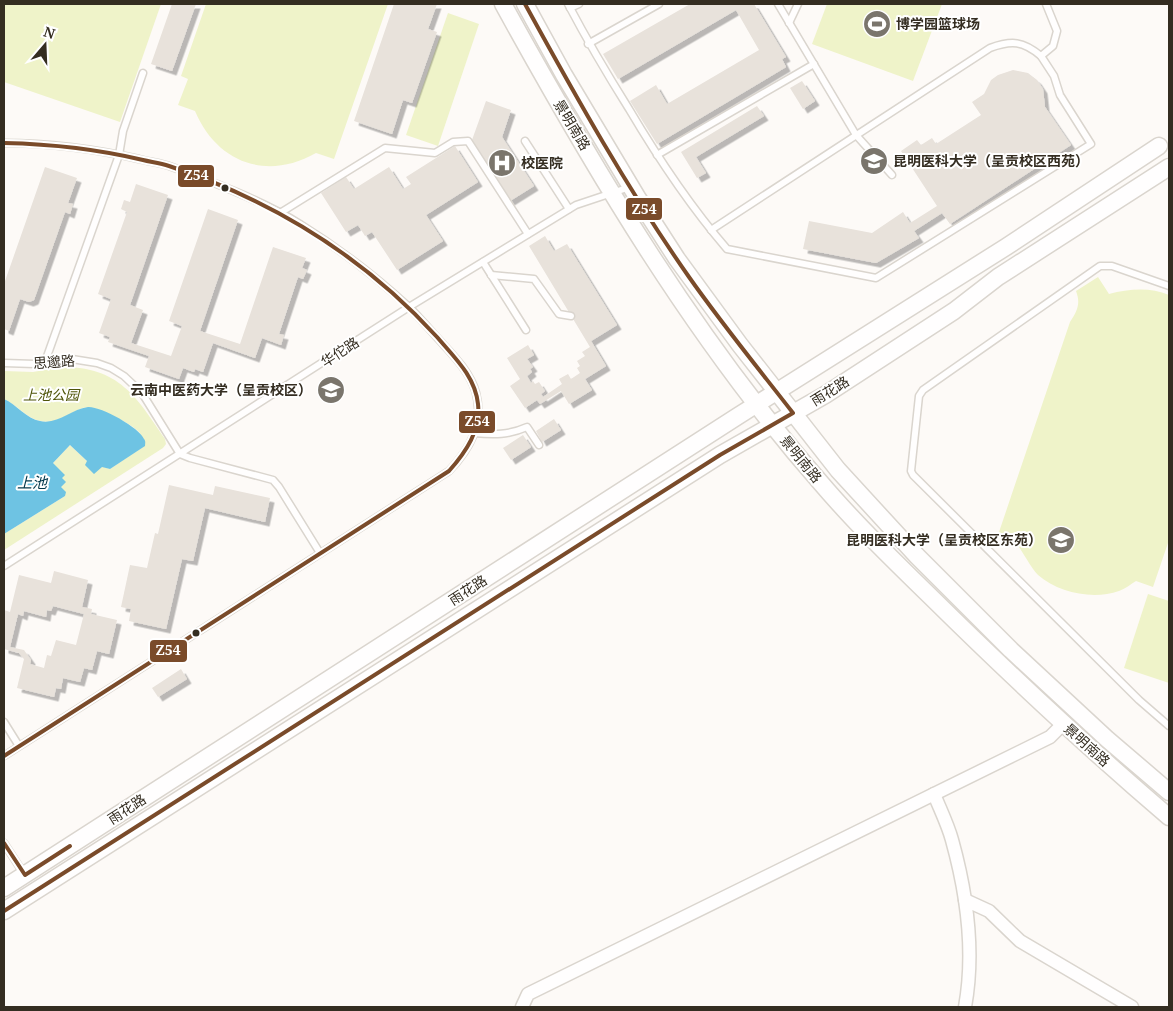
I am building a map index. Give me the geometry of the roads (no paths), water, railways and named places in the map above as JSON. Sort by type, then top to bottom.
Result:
[{"type":"street","name":"景明南路","points":[[503,4],[547,84],[612,193],[721,358],[821,484],[903,570],[998,664],[1169,817]]},
{"type":"street","name":"景明南路","points":[[525,4],[564,75],[677,259],[740,345],[838,470],[917,556],[1025,663],[1107,739],[1169,792]]},
{"type":"street","name":"雨花路","points":[[4,888],[758,404],[1006,248],[1159,146]]},
{"type":"street","name":"雨花路","points":[[4,911],[704,466],[772,424],[825,395],[954,311],[998,277],[1169,167]]},
{"type":"street","points":[[522,1007],[528,994],[1050,737],[1063,724]]},
{"type":"street","points":[[934,794],[952,839],[965,900],[970,952],[965,1007]]},
{"type":"street","points":[[965,900],[989,911],[1020,941],[1132,1007]]},
{"type":"lane","points":[[579,4],[569,6],[588,44],[657,155],[711,230],[727,249],[876,278],[1091,144],[1060,95],[1054,76],[1041,56],[1025,45],[1007,42],[990,48],[711,230]]},
{"type":"lane","points":[[588,44],[659,4]]},
{"type":"lane","points":[[778,4],[856,135],[892,175]]},
{"type":"lane","points":[[788,23],[798,4]]},
{"type":"lane","points":[[1041,56],[1053,46],[1057,31],[1046,4]]},
{"type":"lane","points":[[657,155],[814,64]]},
{"type":"lane","points":[[44,362],[119,154],[123,131],[143,73]]},
{"type":"lane","points":[[280,213],[385,148],[435,153],[453,142],[468,140],[528,234]]},
{"type":"lane","points":[[526,141],[569,209]]},
{"type":"lane","points":[[4,142],[119,154],[170,166],[280,213],[334,247],[409,307],[447,348],[469,377],[476,392],[478,410],[472,441],[462,457],[449,470],[4,756]]},
{"type":"lane","name":"华佗路","points":[[4,566],[409,307],[569,209],[631,186]]},
{"type":"lane","points":[[483,262],[526,330]]},
{"type":"lane","points":[[1169,286],[1112,266],[1100,266],[923,390],[919,396],[911,471],[1139,700],[1169,726]]},
{"type":"lane","points":[[491,275],[534,279],[559,314],[571,316]]},
{"type":"lane","name":"思邈路","points":[[4,363],[35,364],[61,359],[84,360],[104,366],[124,376],[142,393],[180,454]]},
{"type":"lane","points":[[474,433],[497,435],[514,433],[528,427],[539,445]]},
{"type":"lane","points":[[180,454],[273,480],[320,553]]},
{"type":"lane","points":[[4,722],[19,746]]},
{"type":"lane","points":[[4,843],[25,875]]},
{"type":"water","name":"上池","points":[[4,399],[35,420],[47,422],[59,419],[82,408],[88,407],[101,410],[119,418],[135,429],[145,440],[145,446],[110,469],[102,467],[94,474],[85,465],[87,461],[70,445],[53,463],[65,475],[62,478],[66,482],[61,487],[66,492],[65,496],[4,534]]},
{"type":"place","name":"博学园篮球场","points":[[877,24]]},
{"type":"place","name":"昆明医科大学（呈贡校区西苑）","points":[[874,161]]},
{"type":"place","name":"校医院","points":[[502,163]]},
{"type":"place","name":"云南中医药大学（呈贡校区）","points":[[331,390]]},
{"type":"place","name":"昆明医科大学（呈贡校区东苑）","points":[[1061,540]]},
{"type":"park label","name":"上池公园","points":[[51,395]]}]
